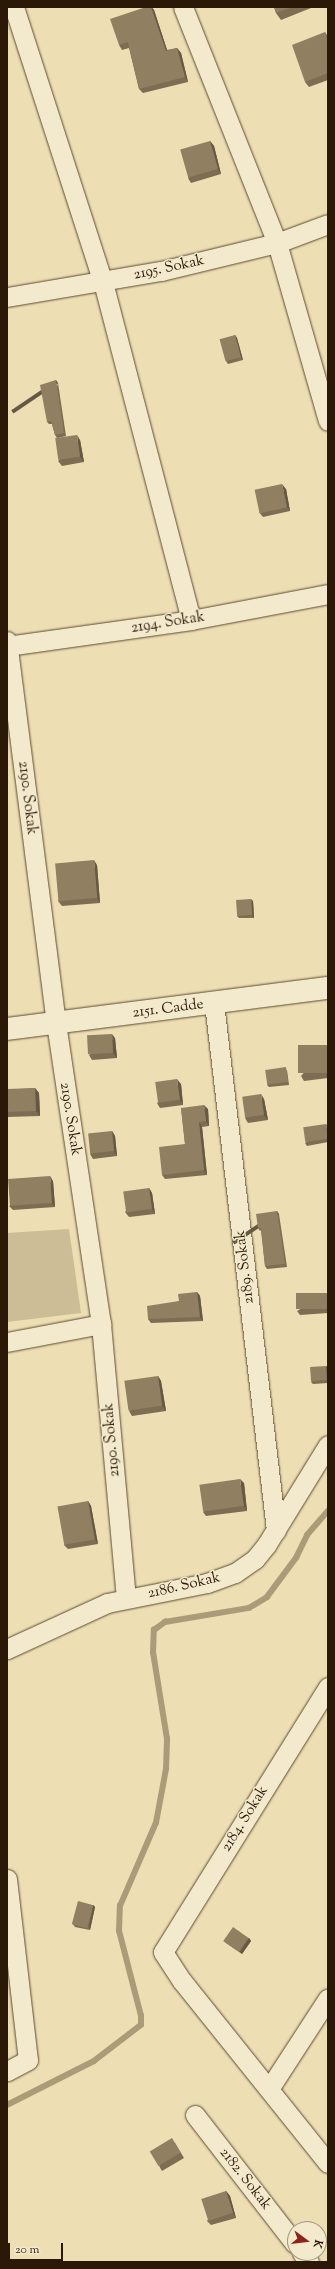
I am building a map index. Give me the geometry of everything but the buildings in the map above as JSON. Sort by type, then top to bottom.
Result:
[{"type":"street","points":[[14,7],[103,282],[191,620]]},
{"type":"street","points":[[183,7],[277,243],[328,421]]},
{"type":"street","name":"2195. Sokak","points":[[7,297],[103,282],[277,243],[328,224]]},
{"type":"street","name":"2194. Sokak","points":[[7,644],[191,620],[328,594]]},
{"type":"street","name":"2190. Sokak","points":[[7,644],[56,1023],[101,1324],[126,1598]]},
{"type":"street","name":"2151. Cadde","points":[[7,1029],[328,988]]},
{"type":"street","name":"2189. Sokak","points":[[214,1003],[276,1530]]},
{"type":"street","points":[[7,1342],[101,1324]]},
{"type":"street","name":"2186. Sokak","points":[[7,1649],[85,1611],[126,1598],[207,1583],[235,1573],[255,1559],[276,1530],[328,1445]]},
{"type":"street","name":"2184. Sokak","points":[[269,2089],[182,1981],[163,1952],[328,1687]]},
{"type":"street","points":[[7,1879],[28,2060],[7,2071]]},
{"type":"street","points":[[328,1998],[269,2089],[328,2163]]},
{"type":"street","name":"2182. Sokak","points":[[195,2115],[287,2234]]},
{"type":"shaded area","points":[[69,1229],[81,1313],[7,1322],[7,1233]]},
{"type":"waterway","points":[[7,2105],[94,2061],[141,2025],[141,2016],[119,1931],[120,1906],[156,1823],[166,1769],[167,1739],[153,1653],[154,1630],[165,1622],[249,1608],[267,1597],[296,1558],[307,1535],[328,1511]]}]
